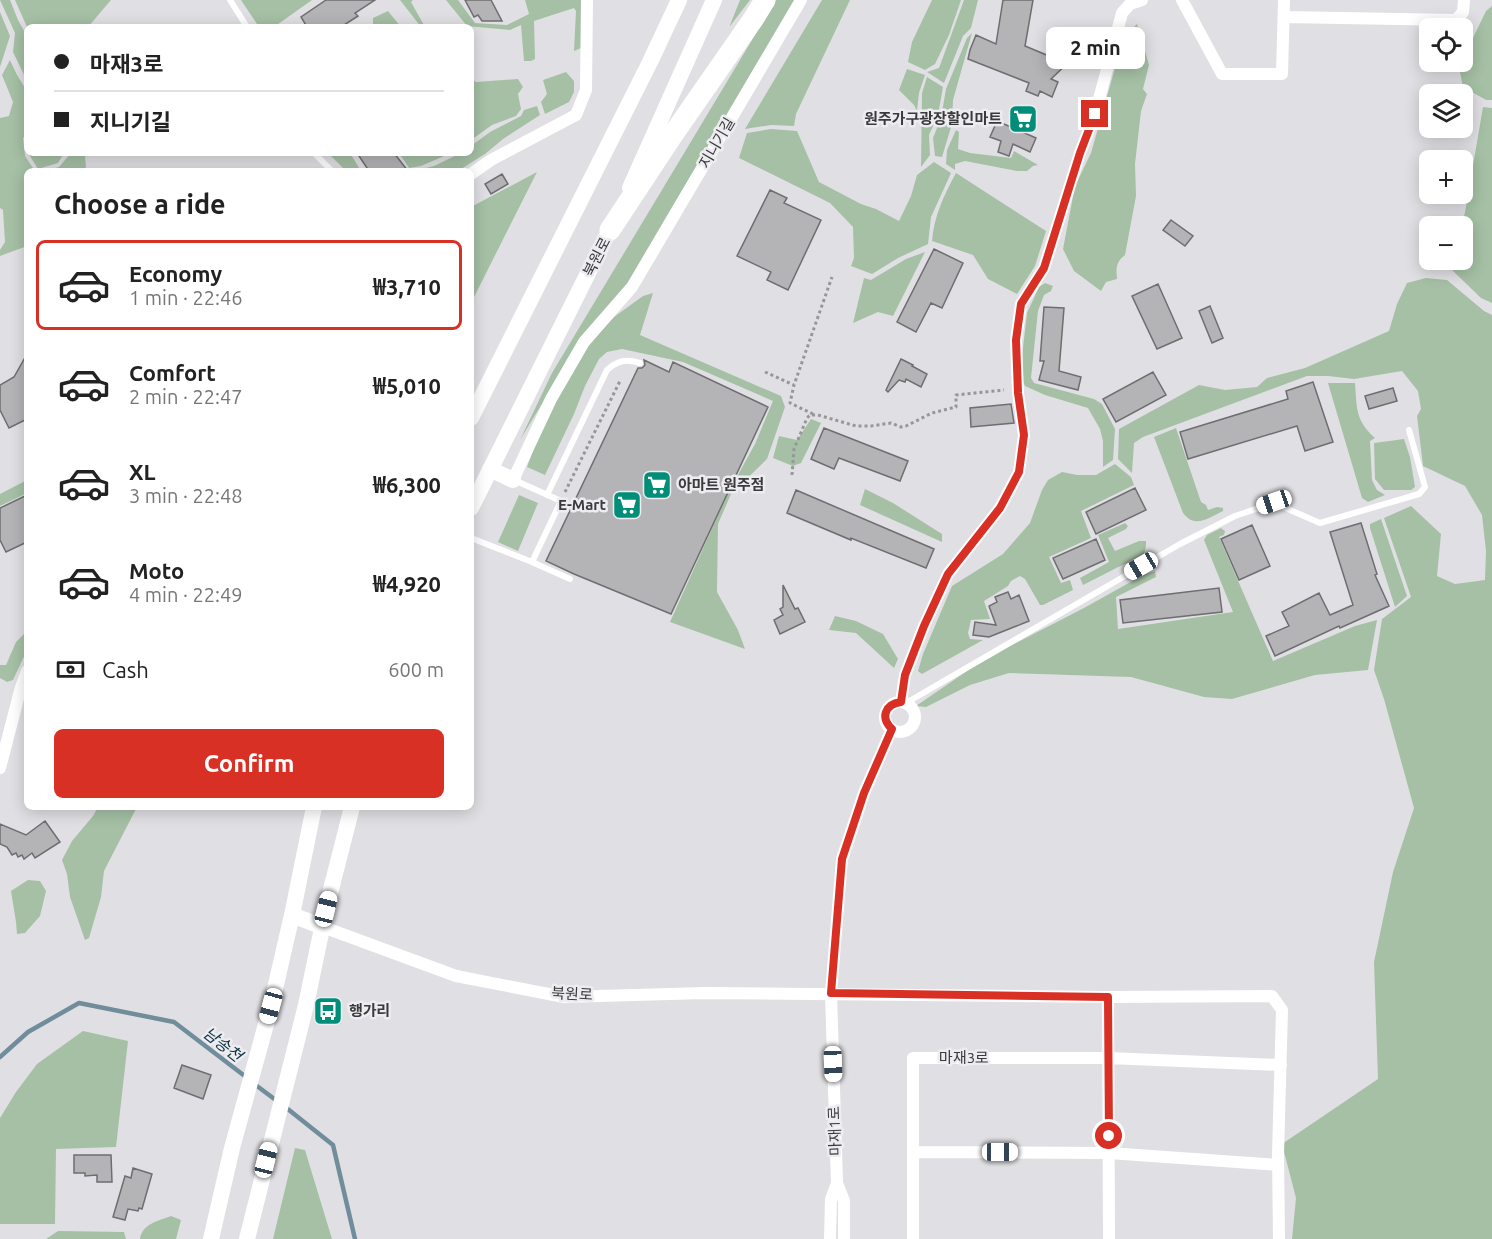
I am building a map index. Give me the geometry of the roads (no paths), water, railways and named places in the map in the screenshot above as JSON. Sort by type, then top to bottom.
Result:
[{"type":"highway","points":[[610,230],[765,0]]},
{"type":"street","points":[[474,172],[576,115],[586,90],[586,0]]},
{"type":"street","points":[[474,412],[679,0]]},
{"type":"street","name":"북원로","points":[[474,502],[610,230],[714,0]]},
{"type":"street","name":"지니기길","points":[[513,480],[551,399],[585,342],[632,287],[801,0]]},
{"type":"street","points":[[904,702],[905,675],[948,574],[1000,508],[1019,472],[1024,435],[1018,388],[1016,340],[1021,304],[1044,268],[1080,153],[1095,114],[1122,13],[1130,4],[1142,0]]},
{"type":"street","points":[[1182,0],[1222,74],[1282,74],[1284,0]]},
{"type":"street","points":[[1284,17],[1456,20],[1463,12],[1464,0]]},
{"type":"street","points":[[490,470],[513,480]]},
{"type":"street","points":[[0,768],[24,679]]},
{"type":"street","points":[[904,702],[913,709],[914,723],[902,731],[892,729],[886,722],[886,712],[892,704],[904,702]]},
{"type":"street","name":"마재1로","points":[[837,1183],[831,993],[842,859],[864,793],[892,729]]},
{"type":"street","points":[[211,1239],[232,1148],[271,1006],[313,810]]},
{"type":"street","points":[[247,1239],[306,1005],[322,927],[351,810]]},
{"type":"street","points":[[292,915],[322,927]]},
{"type":"street","name":"북원로","points":[[322,927],[456,976],[564,997],[705,993],[831,993]]},
{"type":"street","points":[[831,993],[1108,997],[1272,996],[1282,1010],[1278,1165],[1279,1239]]},
{"type":"street","points":[[1108,997],[1109,1239]]},
{"type":"street","name":"마재3로","points":[[913,1239],[913,1058],[1108,1058],[1281,1065]]},
{"type":"street","points":[[913,1152],[1109,1153],[1278,1165]]},
{"type":"street","points":[[830,1239],[831,1199],[837,1183]]},
{"type":"street","points":[[837,1183],[844,1201],[844,1239]]},
{"type":"lane","points":[[230,0],[245,24]]},
{"type":"lane","points":[[317,156],[329,168]]},
{"type":"lane","points":[[546,495],[607,370],[622,360],[640,363]]},
{"type":"lane","points":[[904,702],[1180,544],[1234,516],[1274,502],[1320,523],[1419,494],[1425,486],[1409,430]]},
{"type":"lane","points":[[513,480],[561,501],[532,562]]},
{"type":"lane","points":[[474,539],[570,579]]},
{"type":"waterway","name":"남송천","points":[[0,1057],[28,1032],[79,1003],[174,1022],[246,1077]]},
{"type":"waterway","name":"남송천","points":[[253,1083],[277,1101]]},
{"type":"waterway","name":"남송천","points":[[284,1106],[333,1145],[355,1239]]},
{"type":"place","name":"원주가구광장할인마트","points":[[1023,119]]},
{"type":"place","name":"아마트 원주점","points":[[657,485]]},
{"type":"place","name":"E-Mart","points":[[627,505]]},
{"type":"place","name":"행가리","points":[[328,1011]]}]
